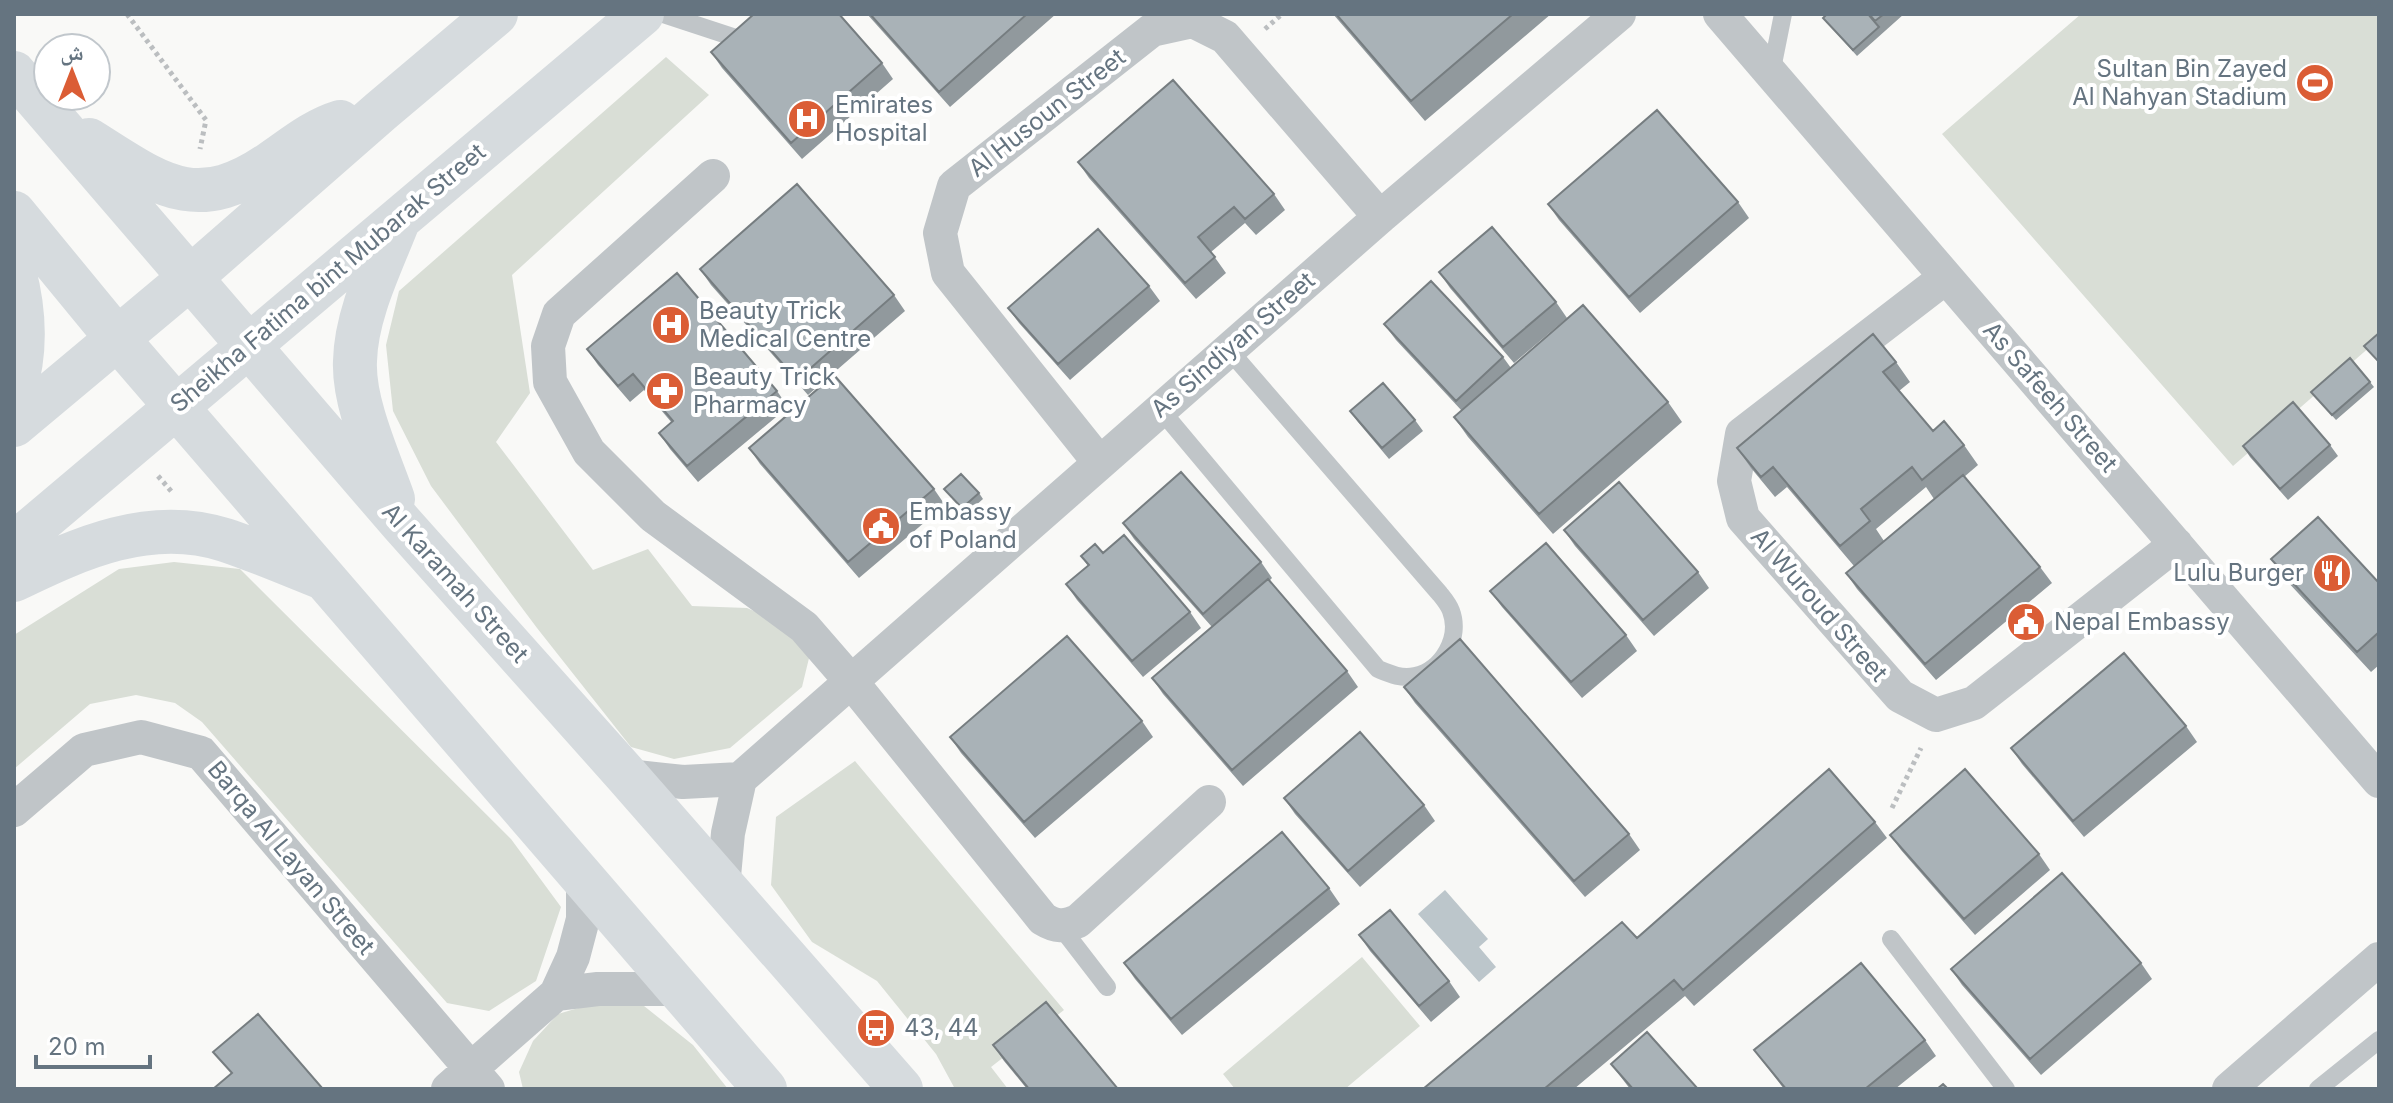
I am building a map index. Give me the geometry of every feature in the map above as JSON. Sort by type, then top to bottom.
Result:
[{"type":"main road","points":[[14,425],[496,14]]},
{"type":"main road","name":"Sheikha Fatima bint Mubarak Street","points":[[14,544],[642,14]]},
{"type":"main road","name":"Al Karamah Street","points":[[14,73],[402,524],[901,1089]]},
{"type":"main road","points":[[53,117],[153,180],[172,187],[203,190],[236,184],[322,127],[381,111]]},
{"type":"main road","points":[[14,213],[116,337],[765,1089]]},
{"type":"main road","points":[[399,218],[366,301],[355,362],[363,413],[402,524]]},
{"type":"main road","points":[[14,271],[21,304],[23,341],[14,392]]},
{"type":"main road","points":[[14,580],[93,544],[121,536],[179,532],[224,539],[328,580]]},
{"type":"street","name":"As Sindiyan Street","points":[[740,779],[1228,349],[1619,14]]},
{"type":"street","name":"As Safeeh Street","points":[[1720,14],[2379,781]]},
{"type":"street","name":"Al Husoun Street","points":[[1099,462],[948,273],[940,233],[954,186],[1152,30],[1193,21],[1225,37],[1380,217]]},
{"type":"street","points":[[713,176],[559,314],[548,346],[550,382],[589,452],[653,516],[804,627],[1043,919],[1060,926],[1078,921],[1209,802]]},
{"type":"street","name":"Al Wuroud Street","points":[[1936,715],[1900,696],[1753,530],[1743,518],[1734,481],[1742,434],[1946,277]]},
{"type":"street","points":[[1936,715],[1974,703],[2176,544]]},
{"type":"street","name":"Barqa Al Layan Street","points":[[14,810],[84,750],[141,737],[201,753],[469,1082]]},
{"type":"street","points":[[627,776],[683,782],[740,779],[728,833],[723,887]]},
{"type":"street","points":[[469,1082],[556,994],[577,945],[583,919],[583,879]]},
{"type":"street","points":[[2229,1089],[2379,959]]},
{"type":"street","points":[[556,994],[598,989],[681,989]]},
{"type":"lane","points":[[663,14],[739,39],[768,14]]},
{"type":"lane","points":[[1771,74],[1783,14]]},
{"type":"lane","points":[[1160,409],[1378,669],[1397,676],[1417,676],[1435,666],[1448,651],[1454,631],[1451,611],[1446,603],[1228,349]]},
{"type":"lane","points":[[1060,926],[1107,987]]},
{"type":"lane","points":[[1891,939],[2006,1089]]},
{"type":"lane","points":[[2318,1089],[2379,1040]]},
{"type":"path","points":[[1892,808],[1936,715]]},
{"type":"shaded area","points":[[2081,14],[2379,14],[2379,339],[2233,466],[1942,134]]},
{"type":"shaded area","points":[[666,57],[709,95],[512,275],[530,393],[496,442],[593,570],[648,549],[692,606],[747,608],[776,621],[810,654],[802,687],[730,748],[674,759],[631,747],[431,486],[393,411],[386,345],[399,291]]},
{"type":"shaded area","points":[[174,562],[240,569],[511,839],[561,907],[536,981],[489,1011],[447,1003],[202,722],[175,703],[136,695],[90,704],[14,769],[14,635],[119,569]]},
{"type":"shaded area","points":[[855,761],[1064,1010],[991,1067],[1008,1089],[955,1089],[936,1054],[877,981],[812,942],[771,885],[776,817]]},
{"type":"shaded area","points":[[1445,890],[1488,939],[1479,947],[1496,967],[1479,982],[1418,914]]},
{"type":"shaded area","points":[[1362,957],[1420,1026],[1345,1089],[1235,1089],[1223,1074]]},
{"type":"shaded area","points":[[602,1001],[639,1002],[693,1045],[728,1089],[523,1089],[519,1072],[533,1041],[558,1014]]},
{"type":"building","name":"Emirates Hospital","points":[[754,14],[839,14],[882,63],[791,143],[711,52]]},
{"type":"building","points":[[870,14],[1027,14],[939,92]]},
{"type":"building","points":[[1336,14],[1513,14],[1411,101]]},
{"type":"building","points":[[1827,14],[1868,14],[1879,27],[1853,50],[1823,18]]},
{"type":"building","points":[[1869,14],[1884,14],[1875,21]]},
{"type":"building","points":[[1173,80],[1274,194],[1245,219],[1234,207],[1198,237],[1215,257],[1185,283],[1078,162]]},
{"type":"building","points":[[1657,110],[1738,202],[1629,297],[1548,204]]},
{"type":"building","points":[[797,184],[894,295],[797,380],[700,269]]},
{"type":"building","points":[[1492,227],[1556,302],[1503,347],[1439,272]]},
{"type":"building","points":[[1098,229],[1149,286],[1058,364],[1008,308]]},
{"type":"building","points":[[677,273],[777,391],[687,466],[659,433],[673,421],[633,374],[618,386],[587,349]]},
{"type":"building","points":[[1431,281],[1503,357],[1456,401],[1384,324]]},
{"type":"building","points":[[1583,305],[1668,402],[1539,514],[1454,417]]},
{"type":"building","points":[[2379,333],[2379,362],[2364,346]]},
{"type":"building","points":[[1873,334],[1896,362],[1883,372],[1933,431],[1944,421],[1964,445],[1922,480],[1912,467],[1861,509],[1870,521],[1840,546],[1773,467],[1761,477],[1737,448]]},
{"type":"building","points":[[2350,358],[2370,382],[2332,415],[2311,392]]},
{"type":"building","points":[[834,375],[934,489],[848,562],[749,448]]},
{"type":"building","points":[[1383,383],[1415,420],[1382,448],[1350,411]]},
{"type":"building","points":[[2293,402],[2330,445],[2280,489],[2243,446]]},
{"type":"building","points":[[1181,472],[1261,562],[1203,614],[1123,523]]},
{"type":"building","points":[[961,474],[979,493],[962,508],[944,489]]},
{"type":"building","points":[[1963,475],[2040,567],[1925,664],[1846,573]]},
{"type":"building","points":[[1619,482],[1698,572],[1643,620],[1564,530]]},
{"type":"building","points":[[2318,517],[2379,583],[2379,632],[2357,652],[2271,559]]},
{"type":"building","points":[[1124,535],[1190,612],[1132,661],[1066,584],[1089,565],[1081,556],[1095,544],[1103,553]]},
{"type":"building","points":[[1546,543],[1626,635],[1571,682],[1490,591]]},
{"type":"building","points":[[1268,579],[1347,671],[1232,770],[1152,678]]},
{"type":"building","points":[[1067,636],[1142,721],[1024,822],[950,737]]},
{"type":"building","points":[[1460,639],[1629,834],[1574,881],[1404,687]]},
{"type":"building","points":[[2124,653],[2186,726],[2073,821],[2011,748]]},
{"type":"building","points":[[1360,732],[1424,805],[1348,871],[1284,798]]},
{"type":"building","points":[[1829,769],[1875,822],[1683,990],[1674,980],[1544,1089],[1423,1089],[1622,922],[1637,938]]},
{"type":"building","points":[[1965,769],[2039,854],[1964,919],[1890,835]]},
{"type":"building","points":[[1282,832],[1329,888],[1171,1019],[1124,963]]},
{"type":"building","points":[[2062,873],[2141,963],[2030,1059],[1951,969]]},
{"type":"building","points":[[1390,910],[1449,981],[1419,1006],[1359,935]]},
{"type":"building","points":[[1861,963],[1925,1040],[1865,1089],[1786,1089],[1754,1050]]},
{"type":"building","points":[[1046,1002],[1118,1089],[1029,1089],[993,1045]]},
{"type":"building","points":[[258,1014],[323,1089],[213,1089],[232,1073],[213,1052]]},
{"type":"building","points":[[1647,1032],[1698,1089],[1633,1089],[1611,1064]]},
{"type":"place","name":"Sultan Bin Zayed Al Nahyan Stadium","points":[[2315,83]]},
{"type":"place","name":"Emirates Hospital","points":[[807,119]]},
{"type":"place","name":"Beauty Trick Medical Centre","points":[[671,325]]},
{"type":"place","name":"Beauty Trick Pharmacy","points":[[665,391]]},
{"type":"place","name":"Embassy of Poland","points":[[881,526]]},
{"type":"place","name":"Lulu Burger","points":[[2332,573]]},
{"type":"place","name":"Nepal Embassy","points":[[2026,622]]},
{"type":"place","name":"43, 44","points":[[876,1028]]}]
